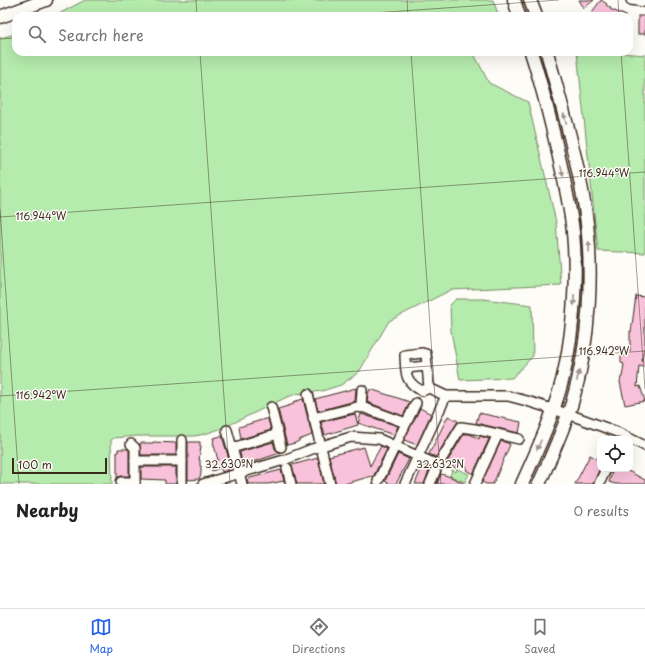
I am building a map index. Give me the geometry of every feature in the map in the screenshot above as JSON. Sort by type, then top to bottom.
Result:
[{"type":"main road","points":[[14,12],[46,0]]},
{"type":"main road","points":[[514,0],[518,12]]},
{"type":"main road","points":[[530,0],[534,12]]},
{"type":"main road","points":[[0,17],[12,13]]},
{"type":"main road","points":[[522,484],[554,409],[565,368],[574,309],[573,232],[555,138],[532,56]]},
{"type":"main road","points":[[539,484],[568,414],[580,370],[589,313],[588,234],[585,207],[570,136],[548,56]]},
{"type":"street","points":[[631,0],[645,2]]},
{"type":"street","points":[[429,388],[426,354],[405,355],[407,379],[414,387],[422,391],[429,388],[446,396],[508,396],[568,414],[617,432],[645,446]]},
{"type":"street","points":[[406,368],[427,366]]},
{"type":"street","points":[[362,390],[362,407]]},
{"type":"street","points":[[308,394],[330,484]]},
{"type":"street","points":[[405,484],[446,396]]},
{"type":"street","points":[[378,481],[416,403]]},
{"type":"street","points":[[271,407],[281,448]]},
{"type":"street","points":[[313,418],[362,407],[406,423]]},
{"type":"street","points":[[430,484],[438,465],[461,427],[519,439]]},
{"type":"street","points":[[227,430],[242,484]]},
{"type":"street","points":[[232,448],[278,434]]},
{"type":"street","points":[[475,484],[498,434]]},
{"type":"street","points":[[204,484],[239,471],[284,460],[320,446],[351,437],[379,439],[438,465]]},
{"type":"street","points":[[182,440],[182,484]]},
{"type":"street","points":[[121,482],[135,483],[135,448],[131,444]]},
{"type":"street","points":[[135,461],[182,461]]},
{"type":"street","points":[[287,468],[289,484]]},
{"type":"street","points":[[601,483],[605,472]]},
{"type":"green space","points":[[85,0],[493,0],[497,12],[62,12]]},
{"type":"green space","points":[[12,35],[12,56],[475,56],[489,83],[528,102],[556,222],[561,285],[451,290],[389,321],[359,372],[341,385],[322,391],[296,394],[225,427],[205,434],[194,436],[137,436],[114,438],[111,440],[112,484],[0,484],[0,38]]},
{"type":"green space","points":[[645,55],[645,253],[598,251],[577,56]]},
{"type":"green space","points":[[456,299],[483,299],[532,305],[533,356],[512,378],[460,380],[451,331],[450,305]]},
{"type":"green space","points":[[457,469],[469,474],[465,482],[450,476],[452,470],[456,472]]},
{"type":"building","points":[[579,0],[594,0],[584,8]]},
{"type":"building","points":[[601,0],[611,8],[610,9],[617,12],[592,12]]},
{"type":"building","points":[[638,16],[645,16],[645,34],[638,34]]},
{"type":"building","points":[[636,296],[645,297],[645,348],[642,361],[645,362],[644,367],[639,366],[637,387],[640,386],[645,401],[625,405],[620,382],[624,364],[621,363],[621,356],[625,356],[626,351],[630,351],[630,331],[631,332]]},
{"type":"building","points":[[356,388],[355,401],[318,411],[315,399]]},
{"type":"building","points":[[370,389],[410,402],[403,416],[367,402]]},
{"type":"building","points":[[303,399],[312,435],[287,445],[278,409],[294,404],[293,402]]},
{"type":"building","points":[[420,408],[431,414],[417,445],[404,440]]},
{"type":"building","points":[[479,413],[521,422],[519,433],[476,423]]},
{"type":"building","points":[[355,414],[358,425],[325,435],[321,422]]},
{"type":"building","points":[[361,414],[398,426],[394,435],[358,423]]},
{"type":"building","points":[[448,416],[458,421],[436,457],[429,454]]},
{"type":"building","points":[[268,419],[271,430],[241,439],[239,427]]},
{"type":"building","points":[[464,434],[470,434],[479,439],[480,436],[489,439],[473,474],[466,470],[467,467],[458,464],[456,468],[446,464]]},
{"type":"building","points":[[222,436],[232,469],[222,472],[221,468],[212,471],[209,463],[218,460],[213,438]]},
{"type":"building","points":[[501,441],[510,444],[509,447],[493,484],[486,484],[482,482]]},
{"type":"building","points":[[188,442],[200,442],[201,446],[199,460],[201,474],[199,479],[188,480]]},
{"type":"building","points":[[273,442],[275,449],[280,453],[256,461],[242,463],[240,452]]},
{"type":"building","points":[[140,443],[176,443],[176,455],[141,455]]},
{"type":"building","points":[[381,446],[387,449],[373,477],[372,476],[344,484],[336,484],[329,456],[364,447],[370,466]]},
{"type":"building","points":[[118,449],[129,450],[129,476],[121,476],[117,478]]},
{"type":"building","points":[[398,454],[409,459],[396,484],[390,484],[385,481]]},
{"type":"building","points":[[590,455],[597,459],[597,472],[598,472],[593,484],[575,484]]},
{"type":"building","points":[[318,458],[324,484],[297,484],[292,465]]},
{"type":"building","points":[[423,465],[430,468],[424,484],[415,484]]},
{"type":"building","points":[[141,467],[176,467],[176,484],[165,484],[165,480],[141,479]]},
{"type":"building","points":[[281,470],[284,481],[268,484],[248,484],[247,480],[250,478]]},
{"type":"building","points":[[612,472],[630,472],[645,480],[645,484],[615,484],[609,482]]},
{"type":"building","points":[[441,474],[451,477],[465,484],[437,484]]}]
